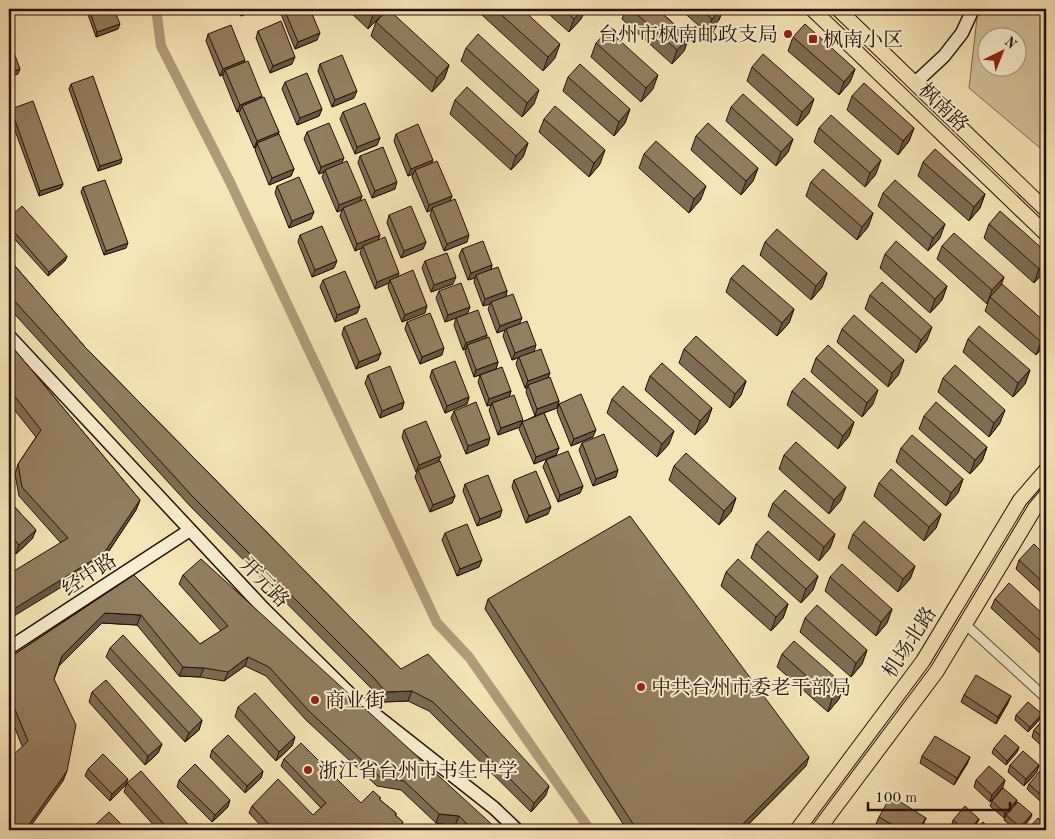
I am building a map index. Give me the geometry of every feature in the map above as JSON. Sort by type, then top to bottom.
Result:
[{"type":"main road","name":"枫南路","points":[[812,9],[1043,231],[1046,241]]},
{"type":"main road","name":"枫南路","points":[[838,9],[1046,210]]},
{"type":"main road","points":[[915,83],[944,56],[962,33],[973,9]]},
{"type":"main road","name":"开元路","points":[[9,336],[264,609],[354,698],[494,808],[517,830]]},
{"type":"main road","name":"机场北路","points":[[796,830],[923,661],[1020,500],[1046,470]]},
{"type":"main road","name":"机场北路","points":[[818,830],[937,670],[1035,508],[1046,495]]},
{"type":"main road","name":"经中路","points":[[9,648],[190,530]]},
{"type":"street","points":[[965,624],[1046,698]]},
{"type":"shaded area","points":[[978,9],[1046,9],[1046,153],[969,88]]},
{"type":"building","points":[[89,9],[114,9],[120,24],[97,32]]},
{"type":"building","points":[[284,9],[310,9],[320,33],[298,42]]},
{"type":"building","points":[[366,9],[379,9],[373,15]]},
{"type":"building","points":[[388,9],[449,65],[437,78],[376,22]]},
{"type":"building","points":[[495,9],[522,9],[560,44],[548,57]]},
{"type":"building","points":[[563,9],[583,9],[574,19]]},
{"type":"building","points":[[631,9],[657,9],[689,37],[677,50]]},
{"type":"building","points":[[700,9],[721,9],[712,19]]},
{"type":"building","points":[[281,21],[295,57],[273,66],[258,31]]},
{"type":"building","points":[[805,24],[855,69],[844,82],[793,37]]},
{"type":"building","points":[[231,25],[245,60],[223,69],[208,34]]},
{"type":"building","points":[[608,30],[658,75],[646,88],[596,43]]},
{"type":"building","points":[[478,34],[539,90],[527,103],[466,48]]},
{"type":"building","points":[[9,39],[20,69],[9,73]]},
{"type":"building","points":[[763,54],[814,99],[802,112],[752,67]]},
{"type":"building","points":[[342,55],[357,91],[335,100],[320,64]]},
{"type":"building","points":[[248,61],[262,96],[240,105],[225,70]]},
{"type":"building","points":[[580,64],[630,109],[619,122],[568,77]]},
{"type":"building","points":[[307,73],[322,109],[300,118],[285,82]]},
{"type":"building","points":[[93,76],[122,159],[100,166],[71,84]]},
{"type":"building","points":[[864,83],[914,128],[903,141],[852,96]]},
{"type":"building","points":[[467,87],[528,143],[516,156],[455,100]]},
{"type":"building","points":[[743,94],[793,139],[781,152],[731,107]]},
{"type":"building","points":[[264,97],[279,132],[257,141],[242,106]]},
{"type":"building","points":[[33,101],[63,184],[40,191],[11,109]]},
{"type":"building","points":[[365,103],[380,138],[357,147],[343,112]]},
{"type":"building","points":[[555,106],[605,150],[594,163],[544,119]]},
{"type":"building","points":[[831,115],[881,160],[870,173],[819,128]]},
{"type":"building","points":[[329,123],[344,158],[321,167],[307,132]]},
{"type":"building","points":[[708,123],[758,168],[746,181],[696,136]]},
{"type":"building","points":[[418,124],[433,160],[411,169],[396,134]]},
{"type":"building","points":[[279,134],[294,169],[272,178],[257,143]]},
{"type":"building","points":[[656,141],[706,186],[694,199],[644,154]]},
{"type":"building","points":[[383,147],[397,182],[375,191],[360,156]]},
{"type":"building","points":[[935,149],[985,194],[974,207],[923,162]]},
{"type":"building","points":[[347,161],[362,196],[339,205],[325,170]]},
{"type":"building","points":[[437,161],[452,196],[429,205],[415,170]]},
{"type":"building","points":[[823,169],[873,213],[862,227],[811,182]]},
{"type":"building","points":[[299,177],[314,212],[292,221],[277,186]]},
{"type":"building","points":[[105,180],[128,243],[106,251],[83,187]]},
{"type":"building","points":[[895,180],[945,224],[933,238],[883,193]]},
{"type":"building","points":[[365,199],[380,235],[357,244],[343,208]]},
{"type":"building","points":[[455,199],[469,235],[447,244],[432,208]]},
{"type":"building","points":[[22,206],[67,256],[49,272],[9,226],[9,218]]},
{"type":"building","points":[[411,206],[426,242],[404,251],[389,215]]},
{"type":"building","points":[[1000,211],[1046,252],[1046,261],[1039,269],[989,224]]},
{"type":"building","points":[[322,226],[337,261],[315,270],[300,235]]},
{"type":"building","points":[[777,229],[827,273],[816,286],[765,242]]},
{"type":"building","points":[[954,233],[1004,277],[992,290],[942,246]]},
{"type":"building","points":[[385,237],[399,273],[377,282],[363,246]]},
{"type":"building","points":[[483,241],[492,265],[471,273],[462,249]]},
{"type":"building","points":[[896,241],[947,286],[935,299],[885,254]]},
{"type":"building","points":[[447,253],[456,277],[434,285],[425,261]]},
{"type":"building","points":[[9,259],[85,347],[401,669],[428,654],[549,786],[534,803],[433,702],[412,691],[386,692],[193,497],[9,295]]},
{"type":"building","points":[[743,265],[794,309],[782,323],[731,278]]},
{"type":"building","points":[[498,267],[507,291],[485,299],[476,275]]},
{"type":"building","points":[[413,270],[427,306],[405,315],[390,280]]},
{"type":"building","points":[[345,271],[360,306],[337,315],[323,280]]},
{"type":"building","points":[[882,282],[932,327],[921,340],[870,295]]},
{"type":"building","points":[[461,283],[470,307],[448,315],[439,291]]},
{"type":"building","points":[[1002,284],[1046,323],[1046,335],[1041,342],[990,297]]},
{"type":"building","points":[[513,294],[522,318],[500,326],[491,302]]},
{"type":"building","points":[[478,310],[487,335],[466,343],[456,318]]},
{"type":"building","points":[[430,313],[444,348],[422,357],[407,322]]},
{"type":"building","points":[[854,315],[904,360],[892,373],[842,329]]},
{"type":"building","points":[[366,318],[381,353],[359,362],[344,327]]},
{"type":"building","points":[[527,321],[536,345],[515,353],[506,329]]},
{"type":"building","points":[[979,326],[1030,370],[1018,383],[968,339]]},
{"type":"building","points":[[696,336],[746,381],[735,394],[684,349]]},
{"type":"building","points":[[489,337],[498,362],[476,370],[467,345]]},
{"type":"building","points":[[9,343],[140,500],[104,553],[9,612],[9,574],[68,538],[22,487],[18,464],[41,430],[9,389]]},
{"type":"building","points":[[828,345],[878,390],[867,403],[816,358]]},
{"type":"building","points":[[541,349],[550,373],[528,381],[519,357]]},
{"type":"building","points":[[455,361],[469,397],[447,406],[432,370]]},
{"type":"building","points":[[662,363],[712,408],[700,421],[650,376]]},
{"type":"building","points":[[955,365],[1005,410],[994,423],[943,378]]},
{"type":"building","points":[[390,366],[404,402],[382,411],[368,375]]},
{"type":"building","points":[[502,367],[511,391],[489,399],[480,375]]},
{"type":"building","points":[[550,377],[559,401],[537,409],[528,385]]},
{"type":"building","points":[[804,378],[854,422],[843,436],[792,391]]},
{"type":"building","points":[[623,386],[674,431],[662,444],[612,399]]},
{"type":"building","points":[[581,394],[596,430],[574,439],[559,404]]},
{"type":"building","points":[[514,395],[523,420],[501,428],[492,403]]},
{"type":"building","points":[[476,402],[490,438],[468,446],[454,411]]},
{"type":"building","points":[[936,402],[987,447],[975,460],[924,416]]},
{"type":"building","points":[[544,413],[559,448],[536,457],[522,422]]},
{"type":"building","points":[[426,421],[441,456],[419,465],[404,430]]},
{"type":"building","points":[[604,434],[618,470],[596,479],[582,443]]},
{"type":"building","points":[[912,435],[963,479],[951,493],[901,448]]},
{"type":"building","points":[[796,442],[846,487],[834,500],[784,455]]},
{"type":"building","points":[[568,451],[583,486],[560,495],[546,460]]},
{"type":"building","points":[[686,453],[736,498],[724,511],[674,466]]},
{"type":"building","points":[[440,461],[455,496],[433,505],[418,470]]},
{"type":"building","points":[[891,469],[941,514],[929,527],[879,483]]},
{"type":"building","points":[[536,471],[551,507],[529,516],[514,480]]},
{"type":"building","points":[[488,475],[502,510],[480,519],[465,484]]},
{"type":"building","points":[[785,490],[835,534],[824,547],[773,503]]},
{"type":"building","points":[[9,501],[36,530],[19,545],[9,533]]},
{"type":"building","name":"中共台州市委老干部局","points":[[630,516],[809,757],[737,830],[637,830],[488,599]]},
{"type":"building","points":[[864,521],[915,566],[903,579],[853,534]]},
{"type":"building","points":[[467,524],[482,560],[460,569],[445,533]]},
{"type":"building","points":[[768,531],[818,576],[806,589],[756,544]]},
{"type":"building","points":[[1034,544],[1046,556],[1046,585],[1019,560]]},
{"type":"building","name":"商业街","points":[[201,559],[498,830],[473,830],[459,816],[439,814],[404,781],[380,777],[309,711],[269,667],[248,657],[228,672],[183,667],[141,615],[105,613],[62,656],[54,679],[76,725],[67,771],[25,830],[9,830],[9,759],[28,741],[9,695],[9,658],[134,575],[200,644],[228,626],[183,575]]},
{"type":"building","points":[[738,559],[788,604],[776,617],[726,572]]},
{"type":"building","points":[[842,564],[892,609],[881,622],[830,577]]},
{"type":"building","points":[[1009,583],[1046,617],[1045,645],[995,599]]},
{"type":"building","points":[[817,605],[867,650],[856,663],[805,618]]},
{"type":"building","points":[[123,635],[202,720],[189,733],[110,648]]},
{"type":"building","points":[[794,641],[844,685],[832,699],[782,654]]},
{"type":"building","points":[[976,675],[1011,696],[998,717],[964,695]]},
{"type":"building","points":[[106,680],[162,744],[148,756],[92,692]]},
{"type":"building","points":[[255,693],[295,737],[279,752],[238,707]]},
{"type":"building","points":[[1028,702],[1042,714],[1030,727],[1016,715]]},
{"type":"building","points":[[1046,717],[1046,741],[1034,730]]},
{"type":"building","points":[[228,735],[263,771],[247,786],[212,750]]},
{"type":"building","points":[[1005,735],[1019,747],[1007,761],[994,748]]},
{"type":"building","points":[[935,736],[970,757],[957,778],[922,756]]},
{"type":"building","name":"浙江省台州市书生中学","points":[[301,743],[361,803],[373,791],[381,798],[379,799],[396,813],[395,815],[403,822],[400,826],[404,830],[274,830],[252,806],[278,779],[313,815],[326,803],[284,759]]},
{"type":"building","points":[[1023,751],[1039,765],[1026,779],[1010,765]]},
{"type":"building","points":[[103,754],[128,779],[112,794],[88,769]]},
{"type":"building","points":[[195,764],[230,800],[215,815],[179,780]]},
{"type":"building","points":[[989,766],[1005,780],[992,795],[976,780]]},
{"type":"building","points":[[141,771],[193,830],[169,830],[127,783]]},
{"type":"building","points":[[1040,771],[1046,776],[1046,792],[1042,796],[1029,784]]},
{"type":"building","points":[[1003,788],[1017,800],[1005,813],[992,801]]},
{"type":"building","points":[[891,796],[926,818],[918,830],[901,830],[879,817]]},
{"type":"building","points":[[1018,802],[1032,814],[1020,827],[1006,815]]},
{"type":"building","points":[[965,806],[979,819],[968,830],[965,830],[953,820]]},
{"type":"building","points":[[109,812],[127,830],[96,830],[93,827]]},
{"type":"building","points":[[1038,818],[1046,826],[1046,830],[1027,830]]},
{"type":"building","points":[[983,822],[991,830],[975,830]]},
{"type":"waterway","points":[[156,9],[161,46],[230,182],[437,623],[469,657],[590,830]]},
{"type":"place","name":"台州市枫南邮政支局","points":[[788,34]]},
{"type":"place","name":"枫南小区","points":[[813,39]]},
{"type":"place","name":"中共台州市委老干部局","points":[[641,687]]},
{"type":"place","name":"商业街","points":[[315,700]]},
{"type":"place","name":"浙江省台州市书生中学","points":[[308,770]]}]
